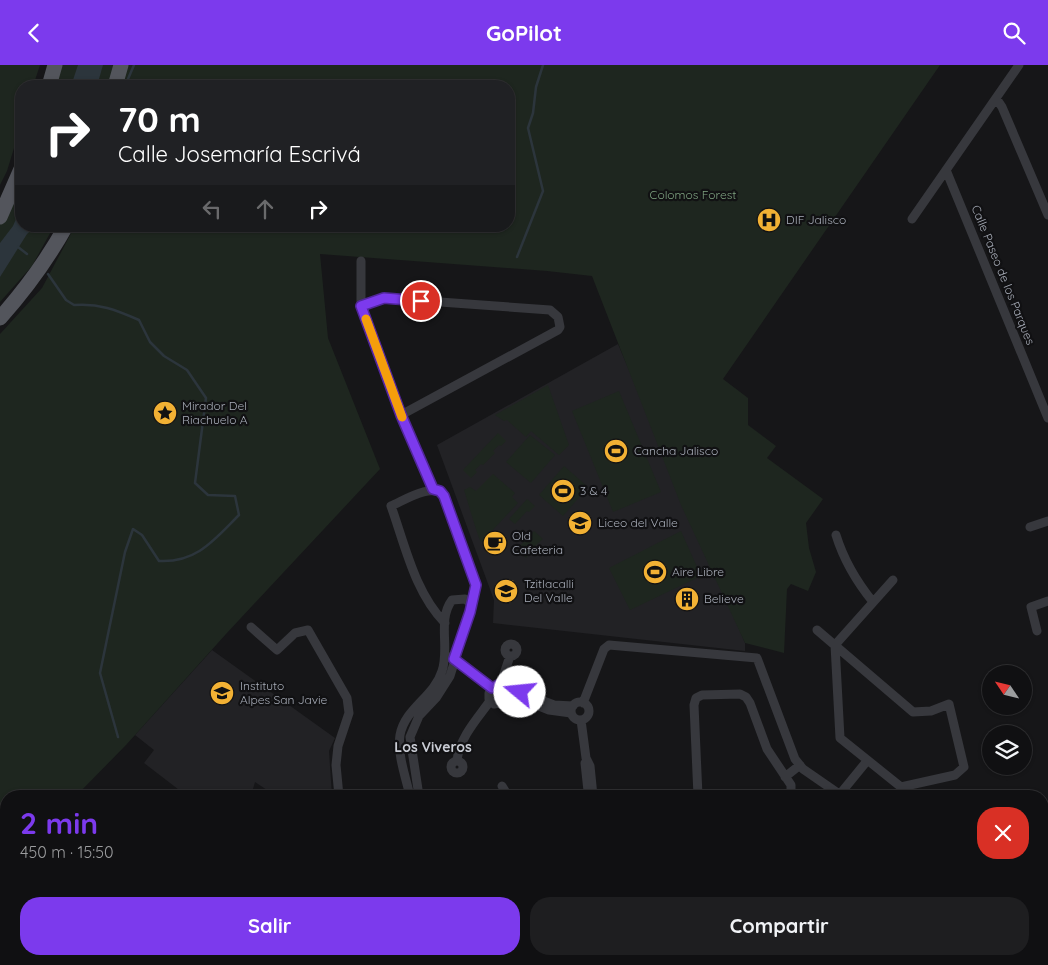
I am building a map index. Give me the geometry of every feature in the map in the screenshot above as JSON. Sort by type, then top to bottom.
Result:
[{"type":"main road","points":[[51,80],[55,65]]},
{"type":"main road","points":[[117,80],[121,65]]},
{"type":"main road","points":[[0,217],[15,183]]},
{"type":"main road","points":[[0,318],[20,297],[46,261],[63,232]]},
{"type":"street","points":[[912,219],[1019,65]]},
{"type":"street","points":[[996,98],[1048,215]]},
{"type":"street","name":"Calle Paseo de los Parques","points":[[946,170],[1048,418]]},
{"type":"street","points":[[361,261],[361,306],[401,415],[433,489]]},
{"type":"street","points":[[361,306],[384,298],[550,310],[558,317],[560,327],[558,330],[401,415]]},
{"type":"street","points":[[417,790],[400,749],[404,724],[412,711],[436,684],[449,659],[472,604],[476,585],[444,496],[440,491],[433,489],[391,506],[417,579],[436,613],[445,623]]},
{"type":"street","points":[[1030,527],[1048,521]]},
{"type":"street","points":[[836,535],[843,558],[856,581],[874,602]]},
{"type":"street","points":[[893,580],[835,645],[840,739],[900,790]]},
{"type":"street","points":[[472,604],[465,599],[452,600],[447,606],[445,623],[449,659],[493,694],[522,699],[549,710],[572,709],[583,703],[604,649],[610,645],[757,659],[788,746],[800,765],[834,790]]},
{"type":"street","points":[[1037,631],[1030,609],[1032,605],[1048,601]]},
{"type":"street","points":[[251,627],[277,650],[295,633],[308,630],[342,690],[346,698],[348,713],[338,747],[336,765],[338,790]]},
{"type":"street","points":[[817,630],[913,712],[931,711],[949,704],[964,767],[955,775],[908,790]]},
{"type":"street","points":[[457,760],[462,744],[470,738],[510,657]]},
{"type":"street","points":[[493,694],[520,692],[554,705],[572,709]]},
{"type":"street","points":[[698,790],[694,705],[696,699],[702,695],[740,694],[746,697],[767,749],[791,785],[791,790]]},
{"type":"street","points":[[572,709],[573,717],[581,720],[585,719],[589,712],[587,705],[583,703]]},
{"type":"street","points":[[581,720],[588,790]]},
{"type":"street","points":[[845,790],[867,761]]},
{"type":"street","points":[[785,777],[800,765]]},
{"type":"street","points":[[409,770],[410,790]]},
{"type":"street","points":[[502,786],[504,790]]},
{"type":"shaded area","points":[[78,65],[103,65],[99,80],[73,80]]},
{"type":"shaded area","points":[[15,221],[15,232],[29,232],[0,277],[0,243]]},
{"type":"shaded area","name":"Liceo del Valle","points":[[618,344],[745,643],[745,651],[493,623],[494,600],[437,445]]},
{"type":"shaded area","name":"Instituto Alpes San Javie","points":[[212,650],[335,738],[329,751],[332,790],[267,790],[255,782],[253,790],[179,790],[144,763],[154,750],[135,735]]},
{"type":"green space","points":[[0,65],[40,65],[35,80],[15,80],[15,145],[7,171],[0,185]]},
{"type":"green space","points":[[60,65],[118,65],[114,80],[55,80]]},
{"type":"green space","name":"Colomos Forest","points":[[126,65],[940,65],[723,379],[748,398],[748,425],[776,446],[767,458],[823,499],[806,523],[809,548],[816,572],[808,591],[791,584],[787,589],[784,653],[745,643],[681,505],[592,276],[320,254],[328,338],[380,469],[226,634],[126,745],[82,790],[0,790],[0,334],[42,288],[72,232],[515,232],[515,80],[122,80]]},
{"type":"green space","points":[[15,193],[15,232],[51,232],[32,266],[0,302],[0,224]]},
{"type":"green space","points":[[548,385],[569,445],[559,455],[531,431],[526,437],[507,420],[504,421],[495,415]]},
{"type":"green space","name":"Cancha Jalisco","points":[[619,391],[661,492],[613,512],[572,411]]},
{"type":"green space","points":[[498,433],[506,441],[501,446],[499,445],[493,451],[495,453],[475,470],[477,472],[471,478],[463,470]]},
{"type":"green space","points":[[530,435],[555,455],[531,483],[506,462]]},
{"type":"green space","name":"3 & 4","points":[[564,466],[588,487],[563,516],[539,495]]},
{"type":"green space","points":[[493,474],[515,493],[512,497],[518,503],[490,533],[490,538],[481,542],[464,490],[470,487],[476,491]]},
{"type":"green space","points":[[527,499],[535,506],[529,512],[527,511],[515,524],[509,519]]},
{"type":"green space","points":[[534,531],[543,539],[530,550],[531,552],[526,558],[517,549]]},
{"type":"green space","name":"Aire Libre","points":[[681,531],[701,576],[630,610],[609,568]]},
{"type":"waterway","points":[[128,80],[134,65]]},
{"type":"waterway","points":[[517,257],[543,191],[528,128],[533,113],[536,87],[543,65]]},
{"type":"waterway","points":[[18,247],[27,254]]},
{"type":"waterway","points":[[48,274],[66,300],[74,305],[91,305],[107,308],[139,320],[150,342],[164,356],[187,370],[206,398],[195,483],[208,495],[235,496],[239,515],[204,548],[195,554],[172,561],[159,561],[142,535],[133,529],[125,552],[100,673],[118,737]]},
{"type":"slow traffic","points":[[366,319],[402,417]]},
{"type":"place","name":"DIF Jalisco","points":[[769,220]]},
{"type":"place","name":"Mirador Del Riachuelo A","points":[[165,413]]},
{"type":"place","name":"Cancha Jalisco","points":[[616,451]]},
{"type":"place","name":"3 & 4","points":[[563,491]]},
{"type":"place","name":"Liceo del Valle","points":[[580,523]]},
{"type":"place","name":"Old Cafeteria","points":[[495,543]]},
{"type":"place","name":"Aire Libre","points":[[655,572]]},
{"type":"place","name":"Tzitlacalli Del Valle","points":[[506,591]]},
{"type":"place","name":"Believe","points":[[687,599]]},
{"type":"place","name":"Instituto Alpes San Javie","points":[[222,693]]},
{"type":"district","name":"Los Viveros","points":[[433,747]]},
{"type":"route","points":[[421,301],[384,298],[361,306],[401,415],[433,489],[440,491],[444,496],[476,585],[470,612],[454,659],[492,688],[498,685],[511,693],[520,692]]}]
